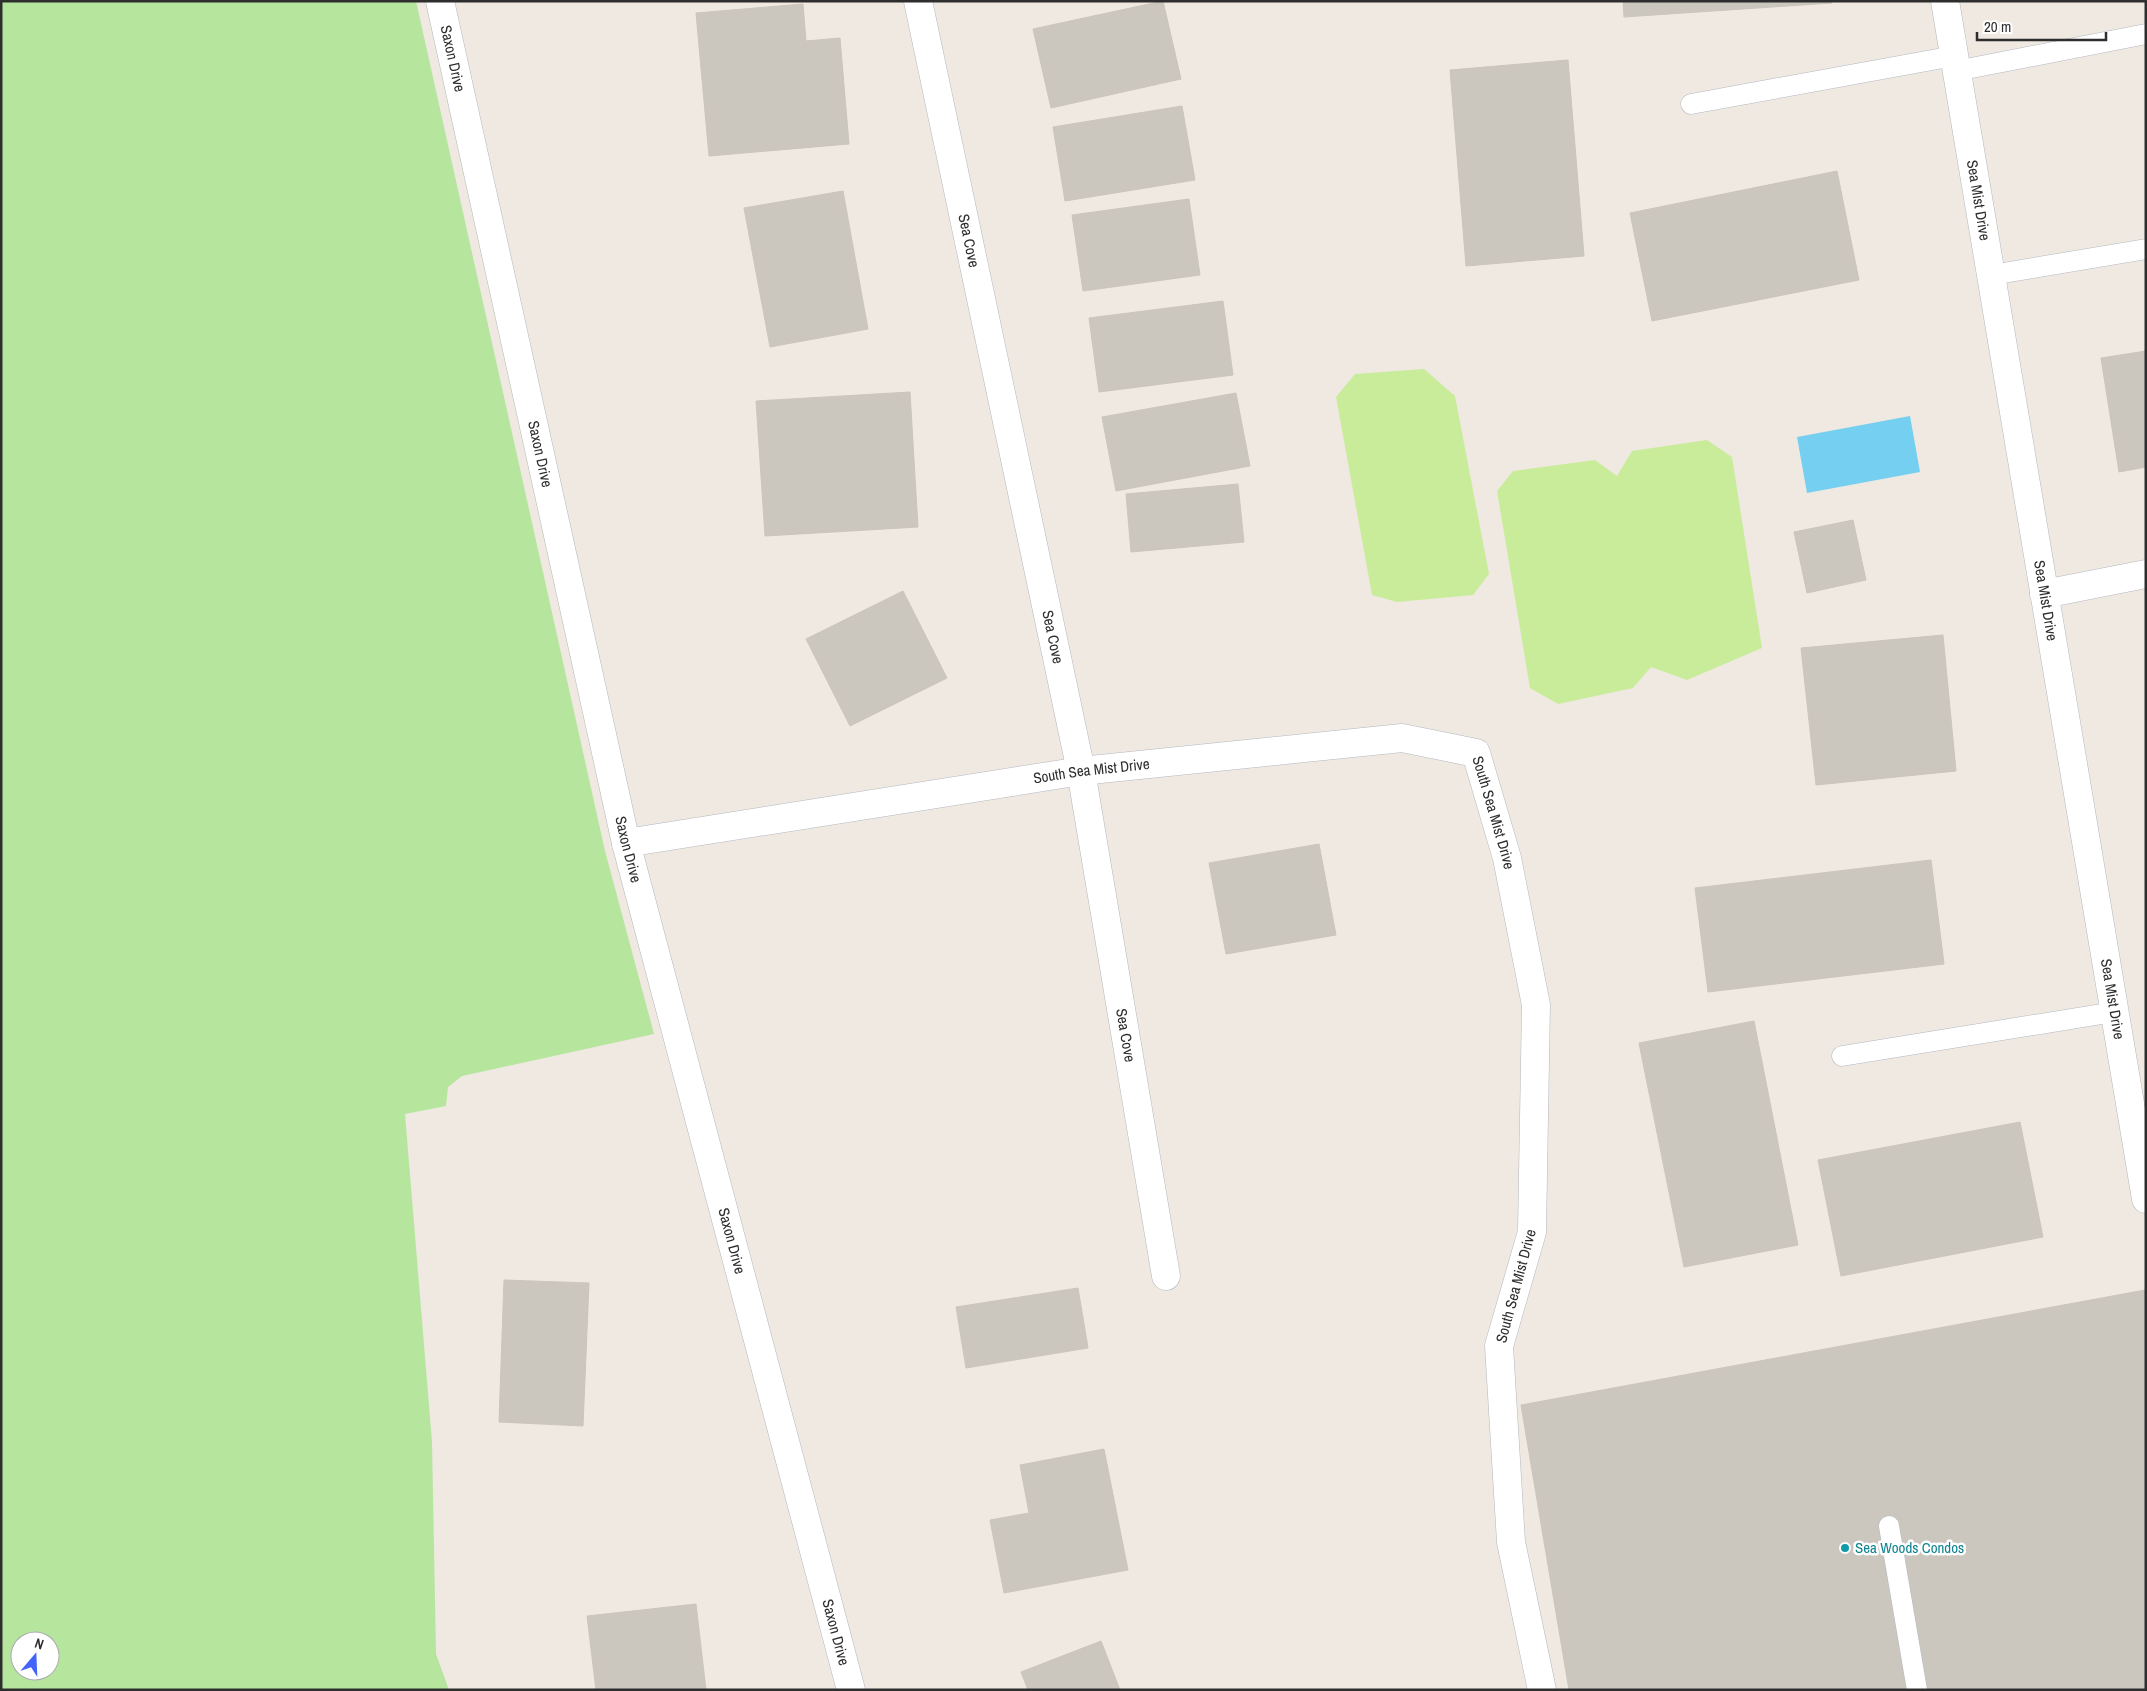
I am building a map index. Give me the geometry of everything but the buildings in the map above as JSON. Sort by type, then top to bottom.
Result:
[{"type":"street","name":"Saxon Drive","points":[[440,1],[626,843],[851,1690]]},
{"type":"street","name":"Sea Cove","points":[[918,1],[1081,771],[1166,1276]]},
{"type":"street","name":"Sea Mist Drive","points":[[1945,1],[2146,1199]]},
{"type":"street","points":[[2044,594],[2146,574]]},
{"type":"street","name":"South Sea Mist Drive","points":[[626,843],[1081,771],[1402,738],[1476,753],[1507,858],[1536,1005],[1532,1232],[1499,1346],[1511,1542],[1542,1690]]},
{"type":"lane","points":[[1691,104],[2146,34]]},
{"type":"lane","points":[[1991,275],[2146,249]]},
{"type":"lane","points":[[1842,1056],[2114,1012]]},
{"type":"lane","points":[[1889,1526],[1917,1690]]},
{"type":"green space","points":[[1,1],[416,1],[605,851],[654,1034],[462,1076],[448,1087],[446,1106],[405,1114],[432,1442],[436,1654],[449,1690],[1,1690]]},
{"type":"green space","points":[[1424,369],[1455,396],[1489,574],[1473,595],[1397,602],[1372,595],[1336,397],[1355,374]]},
{"type":"green space","points":[[1707,440],[1732,457],[1762,648],[1687,680],[1651,667],[1633,688],[1558,704],[1530,688],[1497,491],[1513,471],[1595,460],[1617,476],[1632,451]]},
{"type":"water","points":[[1910,416],[1920,472],[1807,493],[1797,437]]},
{"type":"place","name":"Sea Woods Condos","points":[[1845,1548]]}]
